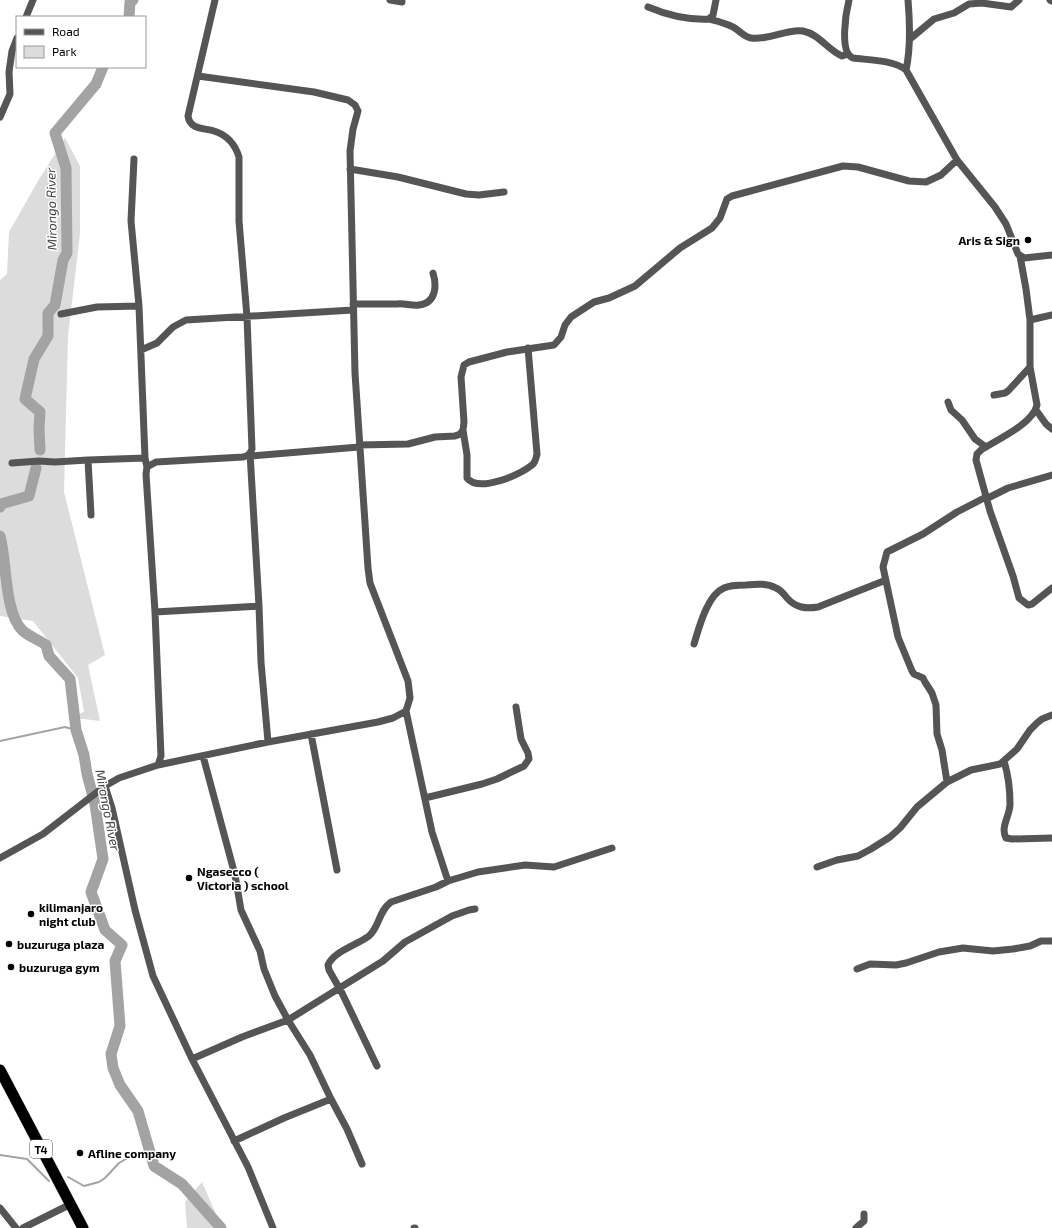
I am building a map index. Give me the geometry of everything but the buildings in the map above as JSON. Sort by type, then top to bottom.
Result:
[{"type":"highway","name":"T4","points":[[0,1070],[84,1228]]},
{"type":"street","points":[[26,16],[33,0]]},
{"type":"street","points":[[215,0],[190,106],[189,120],[196,127],[214,131],[224,136],[237,148],[239,157],[239,221],[247,317],[252,442],[250,454],[261,662],[268,742]]},
{"type":"street","points":[[390,0],[402,2]]},
{"type":"street","points":[[709,19],[713,15],[716,0]]},
{"type":"street","points":[[849,0],[846,11],[844,36],[849,56],[853,58],[898,64],[906,70],[957,160],[995,207],[1006,224],[1020,256],[1030,320],[1030,367],[1038,405],[1036,410],[1020,426],[977,454],[976,460],[986,498],[1019,598],[1028,605],[1032,604],[1052,588]]},
{"type":"street","points":[[906,70],[910,39],[908,0]]},
{"type":"street","points":[[910,39],[934,19],[954,13],[969,4],[982,3],[1011,7],[1019,0]]},
{"type":"street","points":[[648,7],[665,14],[709,19],[732,26],[750,38],[767,37],[802,31],[818,38],[838,54],[842,56],[848,54]]},
{"type":"street","points":[[0,117],[10,94],[9,72],[12,51],[16,41]]},
{"type":"street","points":[[198,76],[314,92],[352,102],[358,111],[353,129],[350,150],[353,307],[359,446],[370,583],[408,681],[410,698],[406,711],[432,832],[448,881]]},
{"type":"street","points":[[134,159],[131,220],[139,306],[145,458],[147,467],[146,474],[155,612],[161,756],[158,766]]},
{"type":"street","points":[[528,348],[537,454],[532,465],[498,481],[477,484],[467,478],[467,456],[463,430],[464,422],[461,377],[464,365],[469,362],[507,352],[528,348],[554,345],[561,337],[571,317],[594,302],[609,298],[635,286],[680,248],[712,228],[720,218],[727,199],[737,194],[843,166],[858,167],[908,181],[926,182],[940,175],[957,160]]},
{"type":"street","points":[[350,169],[398,177],[466,194],[479,195],[504,192]]},
{"type":"street","points":[[1020,256],[1029,258],[1052,255]]},
{"type":"street","points":[[141,350],[156,343],[173,328],[186,320],[247,317],[402,303],[418,305],[424,304],[428,302],[435,291],[436,283],[434,273]]},
{"type":"street","points":[[61,314],[97,307],[139,306]]},
{"type":"street","points":[[1030,320],[1052,315]]},
{"type":"street","points":[[994,394],[1005,393],[1008,391],[1030,367]]},
{"type":"street","points":[[948,402],[951,410],[962,420],[975,439],[986,447]]},
{"type":"street","points":[[1036,410],[1046,424],[1052,429]]},
{"type":"street","points":[[147,467],[156,462],[243,457],[250,454],[359,446],[408,444],[435,437],[455,436],[460,434],[463,430]]},
{"type":"street","points":[[12,463],[145,458]]},
{"type":"street","points":[[88,460],[91,515]]},
{"type":"street","points":[[947,782],[942,750],[937,734],[936,705],[932,693],[923,678],[914,674],[912,671],[898,637],[883,567],[886,552],[922,534],[957,512],[986,498],[1008,488],[1052,474]]},
{"type":"street","points":[[694,644],[707,608],[719,592],[725,588],[759,584],[771,586],[778,588],[798,607],[818,608],[886,580]]},
{"type":"street","points":[[155,612],[259,606]]},
{"type":"street","points":[[425,798],[482,784],[524,766],[529,759],[522,739],[516,707]]},
{"type":"street","points":[[0,858],[42,834],[84,801],[119,778],[158,766],[203,756],[268,742],[378,722],[392,718],[406,711]]},
{"type":"street","points":[[817,867],[837,860],[858,856],[876,847],[900,828],[912,812],[947,782],[971,770],[1000,764],[1017,749],[1030,730],[1037,723],[1052,715]]},
{"type":"street","points":[[311,734],[337,870]]},
{"type":"street","points":[[203,756],[234,874],[241,910],[260,951],[264,969],[272,989],[288,1020],[310,1055],[347,1129],[362,1164]]},
{"type":"street","points":[[1004,760],[1010,804],[1004,833],[1006,838],[1052,838]]},
{"type":"street","points":[[105,786],[112,808],[134,910],[153,976],[192,1059],[248,1167],[273,1228]]},
{"type":"street","points":[[377,1066],[362,1032],[329,970],[328,965],[333,957],[372,933],[376,928],[385,906],[391,902],[436,887],[448,881],[478,872],[525,865],[554,867],[612,848]]},
{"type":"street","points":[[192,1059],[236,1039],[288,1020],[383,961],[405,942],[452,916],[475,909]]},
{"type":"street","points":[[857,969],[870,964],[906,964],[939,952],[963,948],[993,950],[1014,949],[1030,946],[1040,941],[1052,941]]},
{"type":"street","points":[[234,1141],[284,1118],[331,1099]]},
{"type":"street","points":[[23,1228],[71,1204]]},
{"type":"street","points":[[0,1208],[16,1228]]},
{"type":"street","points":[[856,1228],[864,1221],[864,1214]]},
{"type":"green space","points":[[65,138],[80,166],[80,234],[68,336],[64,492],[105,655],[88,665],[100,721],[67,717],[84,712],[78,678],[33,621],[0,616],[0,280],[7,274],[9,232]]},
{"type":"green space","points":[[202,1182],[222,1228],[187,1228],[185,1202]]},
{"type":"waterway","name":"Mirongo River","points":[[129,16],[130,2],[133,0]]},
{"type":"waterway","name":"Mirongo River","points":[[40,450],[40,412],[25,399],[34,359],[48,336],[48,313],[55,305],[63,260],[67,253],[66,168],[55,133],[96,84],[103,68]]},
{"type":"waterway","name":"Mirongo River","points":[[0,507],[1,504],[29,496],[36,468]]},
{"type":"waterway","name":"Mirongo River","points":[[0,536],[9,598],[16,622],[24,632],[46,645],[49,656],[70,679],[76,730],[84,755],[87,774],[95,804],[103,859],[91,892],[105,930],[122,945],[115,961],[120,1026],[111,1054],[113,1068],[120,1085],[138,1111],[154,1166],[182,1184],[221,1228]]},
{"type":"waterway","points":[[0,741],[65,727],[76,730]]},
{"type":"waterway","points":[[68,1177],[84,1186],[99,1182],[105,1178],[119,1163],[131,1156],[151,1154]]},
{"type":"waterway","points":[[0,1155],[27,1159],[49,1181]]},
{"type":"place","name":"Aris & Sign","points":[[1028,240]]},
{"type":"place","name":"Ngasecco ( Victoria ) school","points":[[189,878]]},
{"type":"place","name":"kilimanjaro night club","points":[[31,914]]},
{"type":"place","name":"buzuruga plaza","points":[[9,944]]},
{"type":"place","name":"buzuruga gym","points":[[11,967]]},
{"type":"place","name":"Afline company","points":[[80,1153]]}]
